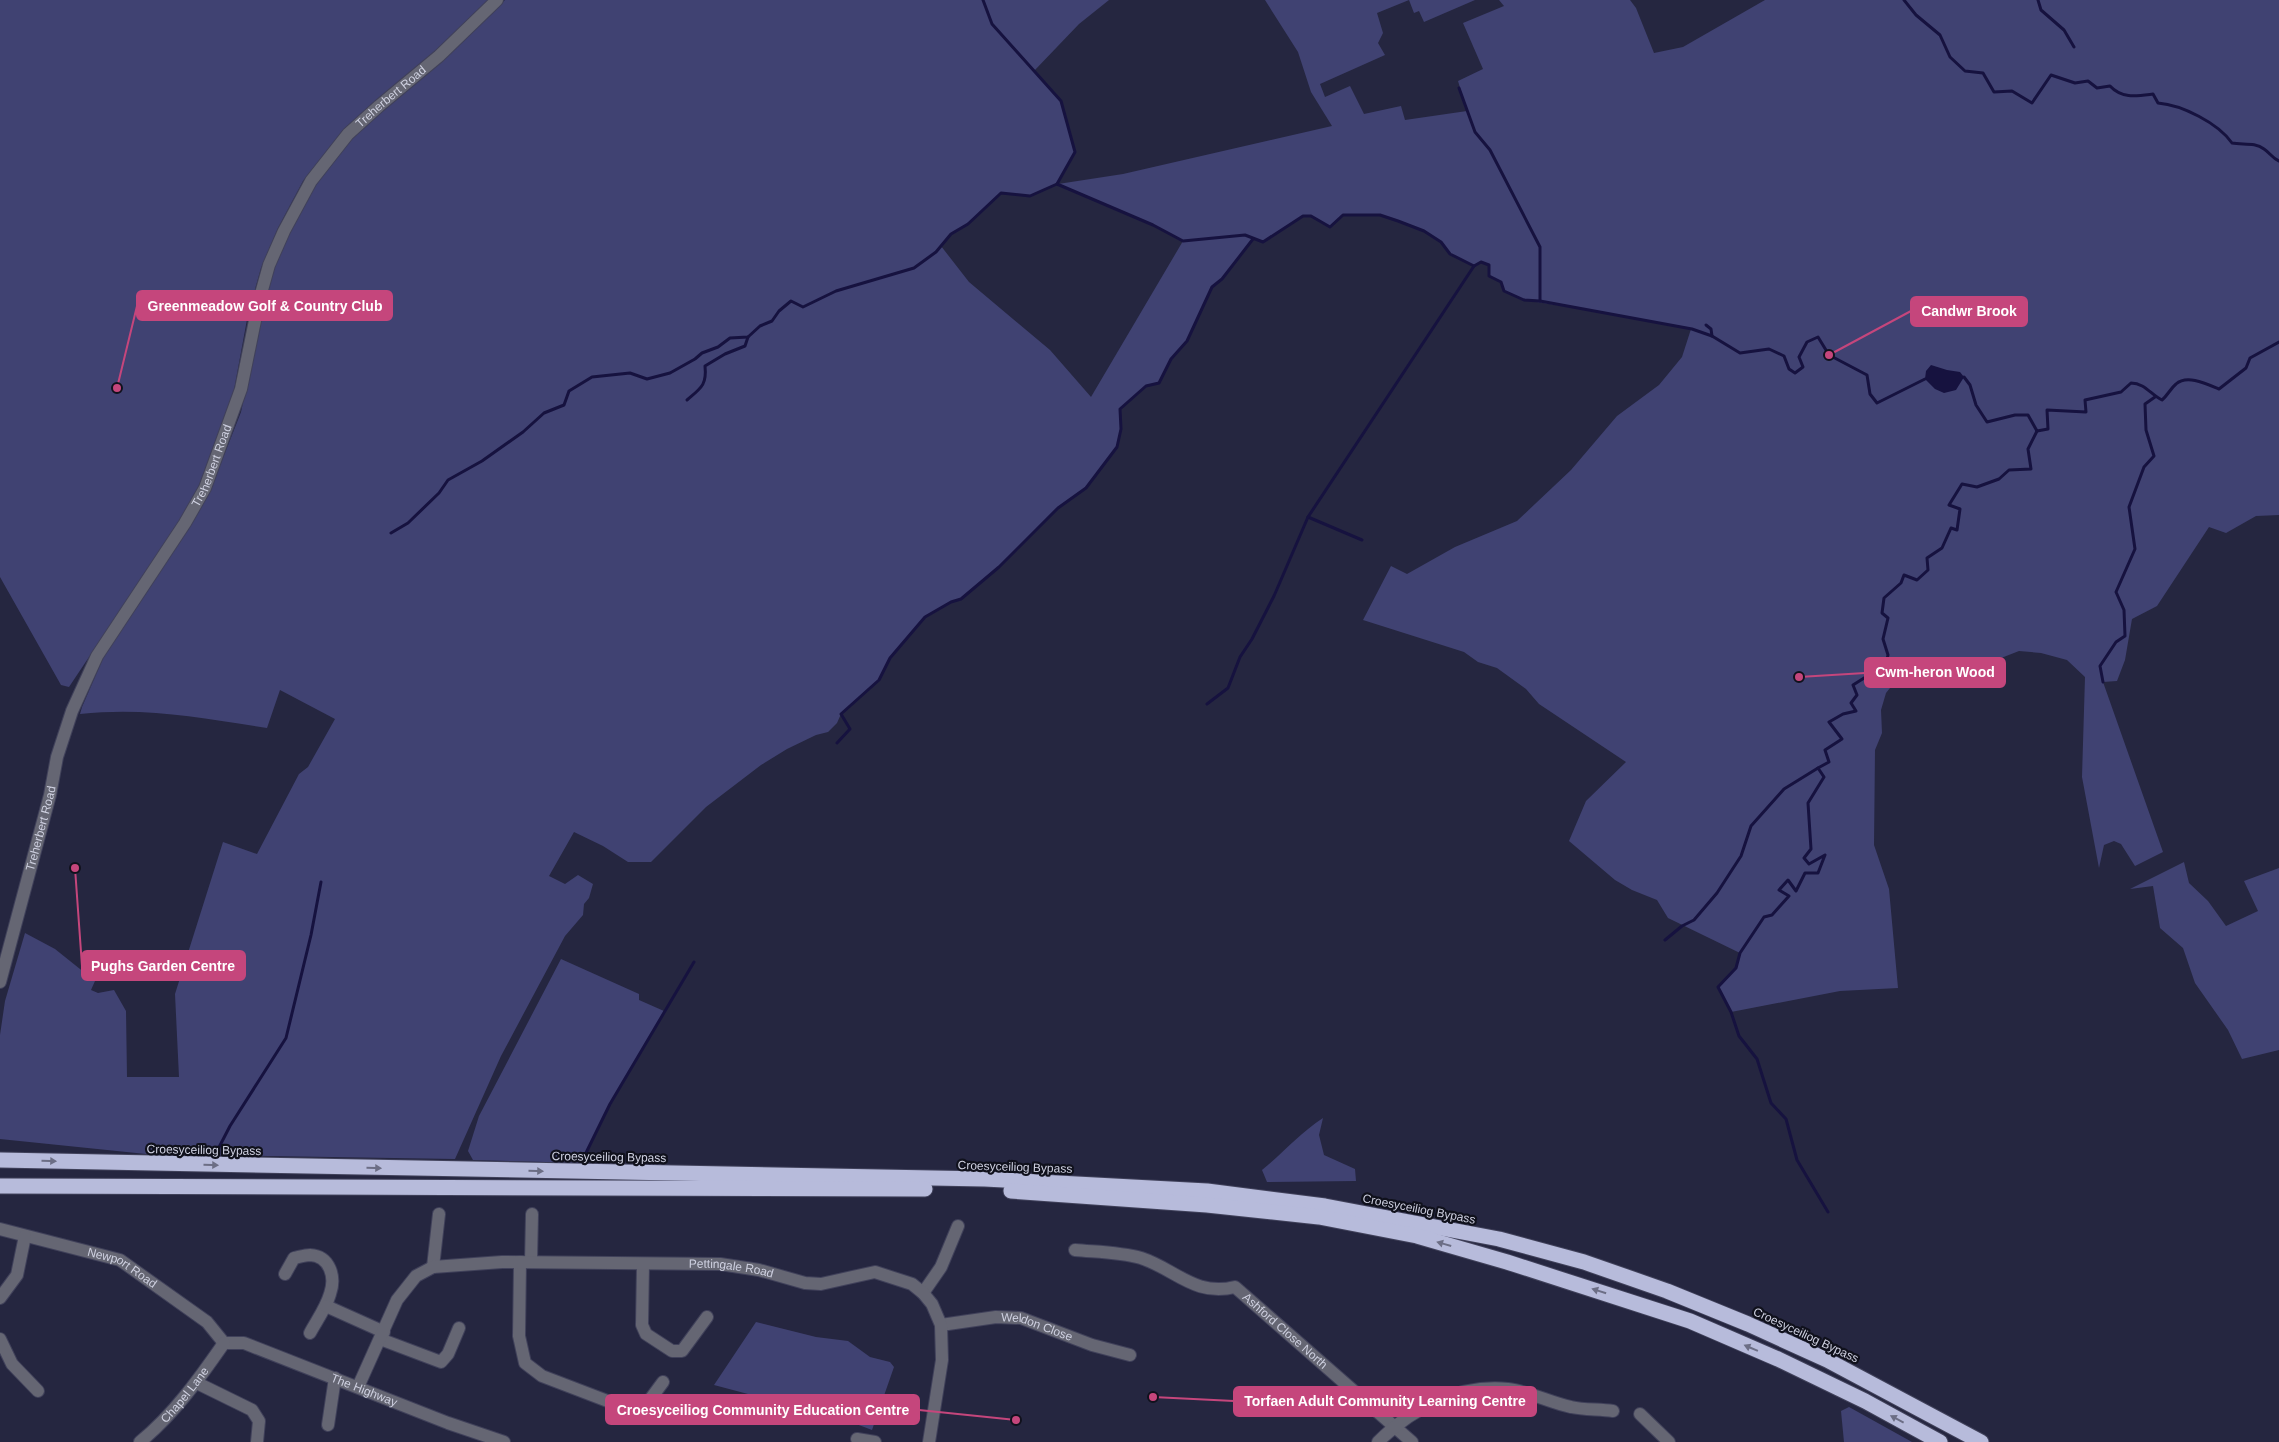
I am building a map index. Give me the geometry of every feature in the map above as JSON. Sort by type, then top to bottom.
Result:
[{"type":"highway","name":"Croesyceiliog Bypass","points":[[0,1160],[985,1180],[1207,1191],[1325,1206],[1500,1240],[1584,1262],[1666,1291],[1748,1324],[1827,1360],[1981,1442]]},
{"type":"highway","name":"Croesyceiliog Bypass","points":[[0,1186],[982,1189],[1207,1206],[1319,1217],[1417,1236],[1552,1276],[1690,1322],[1778,1359],[1865,1401],[1940,1442]]},
{"type":"street","name":"Treherbert Road","points":[[0,982],[50,795],[57,757],[72,711],[97,656],[185,523],[205,488],[241,389],[268,265],[284,231],[311,181],[348,134],[378,106],[439,56],[497,0]]},
{"type":"street","points":[[358,1387],[403,1293],[416,1276],[433,1267],[439,1214]]},
{"type":"street","points":[[532,1214],[525,1262],[519,1336],[524,1363],[542,1376],[631,1410],[646,1405],[656,1382]]},
{"type":"street","points":[[923,1293],[941,1267],[958,1226]]},
{"type":"street","name":"Newport Road","points":[[0,1229],[120,1260],[207,1322],[224,1344]]},
{"type":"street","points":[[0,1298],[17,1275],[25,1236]]},
{"type":"street","name":"Ashford Close North","points":[[1075,1250],[1140,1258],[1163,1268],[1191,1285],[1209,1289],[1235,1287],[1412,1442]]},
{"type":"street","points":[[284,1274],[294,1258],[309,1255],[322,1258],[329,1266],[332,1278],[331,1291],[326,1306],[310,1332]]},
{"type":"street","name":"Pettingale Road","points":[[433,1267],[525,1262],[720,1264],[759,1270],[805,1283],[821,1284],[875,1272],[912,1284],[932,1304],[941,1326],[942,1360],[930,1442]]},
{"type":"street","points":[[643,1264],[642,1325],[646,1334],[672,1351],[680,1352],[694,1324],[707,1317]]},
{"type":"street","points":[[326,1306],[382,1335],[441,1362],[448,1354],[459,1328]]},
{"type":"street","name":"Weldon Close","points":[[941,1326],[996,1317],[1021,1318],[1092,1345],[1130,1355]]},
{"type":"street","points":[[0,1339],[12,1364],[38,1391]]},
{"type":"street","name":"The Highway","points":[[224,1344],[244,1343],[448,1423],[504,1442]]},
{"type":"street","name":"Chapel Lane","points":[[140,1442],[159,1426],[196,1383],[224,1344]]},
{"type":"street","points":[[328,1425],[335,1378]]},
{"type":"street","points":[[196,1383],[252,1410],[259,1421],[257,1442]]},
{"type":"street","points":[[1378,1442],[1394,1426],[1425,1406],[1452,1394],[1486,1389],[1510,1389],[1573,1408],[1613,1411]]},
{"type":"street","points":[[1640,1414],[1669,1442]]},
{"type":"street","points":[[856,1439],[874,1442]]},
{"type":"shaded area","points":[[0,0],[489,0],[425,61],[343,130],[303,181],[278,228],[261,268],[248,314],[232,401],[205,472],[189,507],[69,687],[61,685],[0,577]]},
{"type":"shaded area","points":[[505,0],[1109,0],[1079,24],[1034,71],[1061,101],[1075,152],[1058,184],[1123,174],[1332,126],[1311,92],[1298,52],[1265,0],[1409,0],[1377,13],[1383,33],[1378,43],[1385,55],[1320,84],[1325,97],[1350,86],[1364,114],[1401,106],[1405,120],[1467,111],[1458,81],[1483,69],[1463,23],[1504,6],[1499,0],[1630,0],[1636,8],[1654,53],[1683,47],[1765,0],[2279,0],[2279,515],[2256,516],[2226,533],[2209,527],[2157,606],[2132,619],[2125,660],[2117,681],[2103,682],[2163,852],[2135,866],[2121,844],[2114,841],[2104,845],[2099,868],[2082,777],[2085,677],[2067,660],[2041,653],[2019,651],[1996,660],[1969,661],[1955,670],[1918,671],[1898,678],[1886,693],[1881,710],[1882,733],[1875,750],[1874,845],[1889,889],[1898,988],[1840,991],[1731,1012],[1718,987],[1736,968],[1740,953],[1668,918],[1657,900],[1632,890],[1615,880],[1569,841],[1586,801],[1626,762],[1539,704],[1526,689],[1497,668],[1478,662],[1464,652],[1363,620],[1391,566],[1407,574],[1455,547],[1517,521],[1571,470],[1617,416],[1659,385],[1682,357],[1691,329],[1620,315],[1524,300],[1504,291],[1501,282],[1489,276],[1489,265],[1481,262],[1474,266],[1450,254],[1441,242],[1424,231],[1380,215],[1343,215],[1330,227],[1311,216],[1303,216],[1263,242],[1252,239],[1222,279],[1212,287],[1187,341],[1171,359],[1159,383],[1146,386],[1120,409],[1121,429],[1117,447],[1086,488],[1058,508],[999,567],[961,599],[951,602],[925,617],[890,658],[879,680],[841,714],[837,723],[828,732],[816,735],[787,749],[761,765],[706,807],[651,862],[628,862],[603,846],[574,832],[549,876],[565,884],[578,875],[593,884],[589,898],[584,904],[583,915],[565,936],[501,1056],[455,1159],[146,1154],[0,1139],[0,1035],[5,1001],[25,933],[55,949],[95,981],[91,990],[98,993],[114,990],[126,1011],[127,1077],[179,1077],[175,994],[223,842],[257,854],[299,774],[308,767],[335,719],[280,690],[267,728],[196,717],[151,713],[105,712],[80,714],[104,656],[221,463],[241,412],[266,294],[279,253],[310,194],[337,154],[379,111],[443,60]],"holes":[[[1057,184],[1153,225],[1183,241],[1091,397],[1050,350],[969,282],[941,246],[951,234],[968,224],[1001,193],[1030,196]]]},
{"type":"shaded area","points":[[1409,0],[1475,0],[1424,22],[1419,11],[1414,13]]},
{"type":"shaded area","points":[[1931,365],[1960,372],[1964,377],[1956,390],[1944,393],[1935,389],[1925,379],[1926,371]]},
{"type":"shaded area","points":[[2184,862],[2189,883],[2208,901],[2226,926],[2258,911],[2244,881],[2279,868],[2279,1050],[2242,1059],[2228,1030],[2195,983],[2183,948],[2160,928],[2153,886],[2130,889]]},
{"type":"shaded area","points":[[561,959],[639,994],[639,1000],[664,1011],[610,1104],[581,1163],[473,1160],[468,1151],[479,1116]]},
{"type":"shaded area","points":[[1323,1118],[1319,1135],[1324,1155],[1355,1169],[1356,1181],[1267,1182],[1262,1170]]},
{"type":"shaded area","points":[[756,1322],[816,1337],[848,1341],[870,1357],[890,1362],[894,1367],[872,1430],[843,1419],[714,1385]]},
{"type":"shaded area","points":[[1849,1407],[1912,1442],[1844,1442],[1841,1411]]},
{"type":"waterway","points":[[983,0],[992,24],[1061,101],[1075,152],[1057,184]]},
{"type":"waterway","points":[[1904,0],[1916,15],[1940,35],[1950,57],[1965,71],[1983,73],[1994,92],[2012,91],[2032,103],[2051,75],[2075,83],[2088,81],[2097,88],[2110,86],[2125,95],[2153,94],[2158,103],[2178,107],[2209,122],[2232,143],[2260,147],[2279,161]]},
{"type":"waterway","points":[[2038,0],[2041,10],[2064,30],[2074,47]]},
{"type":"waterway","points":[[1459,88],[1475,132],[1490,150],[1540,247],[1540,301]]},
{"type":"waterway","points":[[391,533],[408,523],[439,493],[448,480],[482,461],[523,432],[544,413],[564,405],[569,391],[592,377],[630,373],[647,379],[670,373],[702,353],[718,347],[730,338],[748,337],[760,326],[772,321],[779,311],[791,301],[803,307],[836,291],[914,268],[936,252],[951,234],[968,224],[1001,193],[1030,196],[1057,184],[1153,225],[1183,241],[1245,235],[1263,242],[1303,216],[1311,216],[1330,227],[1343,215],[1380,215],[1424,231],[1441,242],[1450,254],[1474,266],[1481,262],[1489,265],[1489,276],[1501,282],[1504,291],[1524,300],[1540,301],[1692,329],[1712,336],[1740,353],[1769,349],[1784,356],[1789,369],[1795,373],[1803,367],[1799,357],[1807,342],[1818,337],[1829,355],[1867,375],[1870,394],[1877,403],[1925,379]]},
{"type":"waterway","points":[[837,743],[850,729],[841,714],[879,680],[890,658],[925,617],[951,602],[961,599],[999,567],[1058,508],[1086,488],[1117,447],[1121,429],[1120,409],[1146,386],[1159,383],[1171,359],[1187,341],[1212,287],[1222,279],[1253,239]]},
{"type":"waterway","points":[[1207,704],[1228,688],[1240,657],[1252,639],[1274,596],[1308,517],[1474,266]]},
{"type":"waterway","points":[[1706,325],[1711,329],[1712,336]]},
{"type":"waterway","points":[[687,400],[702,386],[705,378],[705,366],[725,354],[745,346],[748,337]]},
{"type":"waterway","points":[[1964,377],[1970,385],[1976,405],[1987,422],[2015,415],[2028,415],[2037,431],[2048,429],[2047,410],[2086,412],[2085,400],[2121,392],[2131,383],[2144,387],[2162,400],[2176,384],[2186,380],[2197,381],[2219,389],[2246,368],[2250,358],[2279,342]]},
{"type":"waterway","points":[[2103,682],[2100,666],[2116,642],[2125,636],[2124,610],[2116,592],[2135,549],[2129,507],[2144,467],[2154,456],[2146,430],[2145,404],[2155,397]]},
{"type":"waterway","points":[[1828,1212],[1797,1160],[1786,1119],[1771,1103],[1757,1059],[1739,1036],[1731,1012],[1718,987],[1736,968],[1740,953],[1764,917],[1772,915],[1789,896],[1779,890],[1788,880],[1796,891],[1805,873],[1818,873],[1825,855],[1809,864],[1804,858],[1811,849],[1808,803],[1824,777],[1818,768],[1829,762],[1825,750],[1842,739],[1829,722],[1843,714],[1856,711],[1851,703],[1857,695],[1853,685],[1872,673],[1883,675],[1888,655],[1883,639],[1888,618],[1882,613],[1884,598],[1901,583],[1904,575],[1917,580],[1928,570],[1927,558],[1942,548],[1951,528],[1957,530],[1960,509],[1949,505],[1962,484],[1977,487],[1999,479],[2009,470],[2031,469],[2028,449],[2037,431]]},
{"type":"waterway","points":[[1308,517],[1362,540]]},
{"type":"waterway","points":[[1665,940],[1682,926],[1694,920],[1717,893],[1741,856],[1751,826],[1784,789],[1818,768]]},
{"type":"waterway","points":[[214,1157],[230,1126],[286,1038],[311,935],[321,882]]},
{"type":"waterway","points":[[581,1163],[610,1104],[694,962]]},
{"type":"place","name":"Candwr Brook","points":[[1829,355]]},
{"type":"place","name":"Greenmeadow Golf & Country Club","points":[[117,388]]},
{"type":"place","name":"Cwm-heron Wood","points":[[1799,677]]},
{"type":"place","name":"Pughs Garden Centre","points":[[75,868]]},
{"type":"place","name":"Torfaen Adult Community Learning Centre","points":[[1153,1397]]},
{"type":"place","name":"Croesyceiliog Community Education Centre","points":[[1016,1420]]}]
